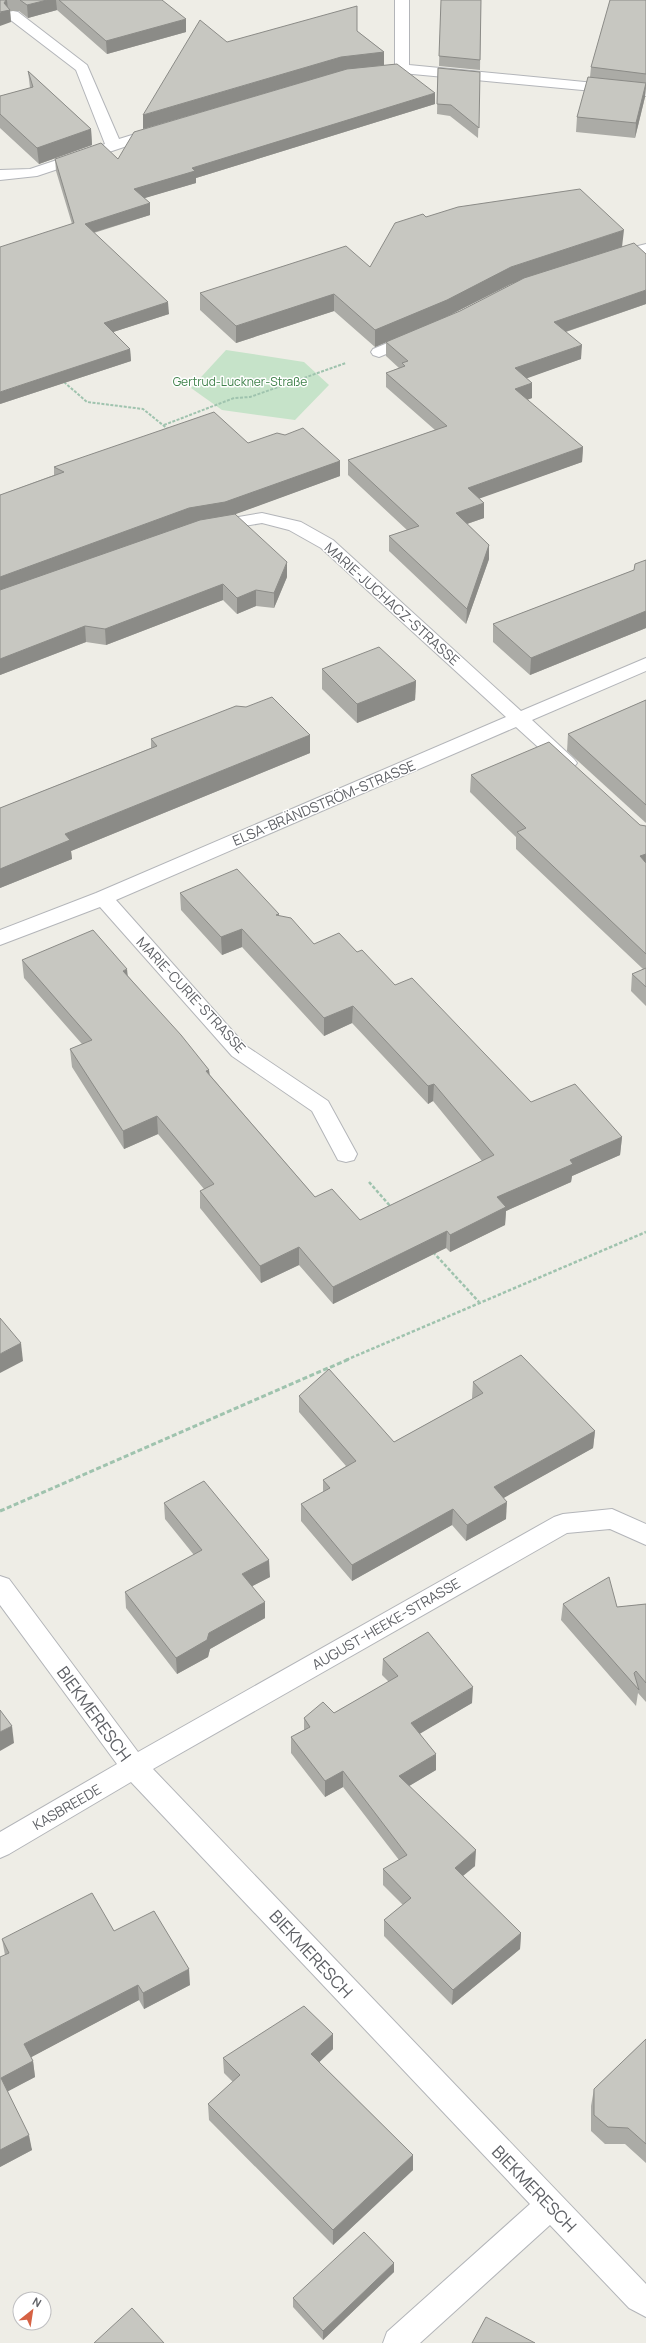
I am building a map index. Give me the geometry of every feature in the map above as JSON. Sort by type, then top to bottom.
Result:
[{"type":"street","points":[[402,0],[402,69]]},
{"type":"street","points":[[13,15],[82,68],[113,144]]},
{"type":"street","points":[[360,74],[402,69],[646,92]]},
{"type":"street","points":[[0,175],[32,173],[113,144],[173,127]]},
{"type":"street","points":[[599,262],[628,252],[646,250]]},
{"type":"street","points":[[379,352],[426,332]]},
{"type":"street","name":"MARIE-JUCHACZ-STRASSE","points":[[196,529],[262,518],[295,526],[327,544],[582,777]]},
{"type":"street","name":"ELSA-BRÄNDSTRÖM-STRASSE","points":[[0,938],[103,898],[646,664]]},
{"type":"street","name":"MARIE-CURIE-STRASSE","points":[[103,898],[239,1051],[320,1106],[346,1154]]},
{"type":"street","name":"AUGUST-HEEKE-STRASSE","points":[[134,1767],[563,1524],[612,1519],[646,1535]]},
{"type":"street","name":"BIEKMERESCH","points":[[0,1586],[134,1767],[550,2206],[639,2298],[646,2302]]},
{"type":"street","name":"KASBREEDE","points":[[0,1846],[134,1767]]},
{"type":"street","points":[[398,2343],[550,2206]]},
{"type":"path","points":[[164,425],[234,398],[250,397],[379,352]]},
{"type":"path","points":[[60,378],[87,402],[143,409],[169,430]]},
{"type":"path","points":[[346,1154],[359,1172],[393,1208]]},
{"type":"path","points":[[0,1511],[479,1302],[646,1232]]},
{"type":"path","points":[[430,1249],[479,1302]]},
{"type":"green space","name":"Gertrud-Luckner-Straße","points":[[226,350],[304,362],[329,385],[295,420],[222,410],[191,388]]},
{"type":"building","points":[[0,0],[6,0],[4,3],[10,10],[0,12]]},
{"type":"building","points":[[20,0],[47,0],[27,5]]},
{"type":"building","points":[[59,0],[162,0],[186,19],[106,41]]},
{"type":"building","points":[[441,0],[481,0],[480,60],[439,56]]},
{"type":"building","points":[[610,0],[646,0],[646,74],[591,67]]},
{"type":"building","points":[[357,6],[357,31],[384,52],[341,57],[143,115],[200,20],[227,42]]},
{"type":"building","points":[[397,64],[435,93],[192,168],[195,171],[134,189],[150,203],[85,224],[168,302],[104,323],[130,349],[0,392],[0,247],[74,223],[55,159],[101,143],[118,159],[134,132],[347,69]]},
{"type":"building","points":[[438,68],[480,72],[479,128],[451,105],[437,104]]},
{"type":"building","points":[[28,71],[91,129],[37,148],[0,114],[0,96],[33,87]]},
{"type":"building","points":[[588,77],[646,83],[636,123],[577,117]]},
{"type":"building","points":[[580,189],[624,230],[511,267],[447,300],[375,330],[334,294],[236,326],[200,293],[346,246],[370,267],[395,223],[423,214],[426,217],[458,207]]},
{"type":"building","points":[[634,243],[646,254],[646,290],[554,322],[582,345],[515,368],[532,383],[515,389],[583,447],[468,488],[484,503],[456,513],[489,545],[467,609],[389,536],[419,526],[348,460],[447,426],[386,373],[405,366],[402,363],[408,361],[386,342],[460,311],[524,278]]},
{"type":"building","points":[[214,412],[248,443],[277,433],[285,435],[303,428],[340,461],[225,502],[189,508],[0,577],[0,495],[64,472],[54,467]]},
{"type":"building","points":[[235,514],[287,562],[274,593],[256,590],[237,598],[223,584],[105,629],[85,626],[0,659],[0,590],[200,520]]},
{"type":"building","points":[[646,560],[646,611],[531,658],[493,624],[634,570],[635,564]]},
{"type":"building","points":[[379,647],[416,681],[357,704],[322,669]]},
{"type":"building","points":[[272,697],[310,735],[65,834],[70,840],[0,869],[0,808],[157,746],[151,739],[236,706],[246,707]]},
{"type":"building","points":[[646,700],[646,805],[568,734]]},
{"type":"building","points":[[549,742],[640,825],[646,826],[646,854],[640,856],[646,863],[646,954],[517,832],[526,828],[471,775]]},
{"type":"building","points":[[237,869],[279,914],[276,915],[291,918],[314,944],[339,933],[357,952],[362,950],[395,985],[412,978],[531,1102],[575,1084],[622,1137],[570,1160],[573,1164],[497,1197],[506,1207],[450,1235],[447,1231],[333,1287],[299,1247],[260,1266],[200,1191],[214,1184],[157,1116],[123,1131],[70,1049],[92,1040],[22,960],[93,930],[127,969],[123,971],[181,1035],[209,1070],[206,1071],[315,1197],[332,1189],[360,1220],[494,1155],[434,1084],[428,1086],[353,1006],[324,1018],[242,929],[221,937],[180,893]]},
{"type":"building","points":[[646,968],[646,987],[632,974]]},
{"type":"building","points":[[0,1318],[21,1343],[0,1354]]},
{"type":"building","points":[[521,1355],[595,1431],[494,1487],[507,1502],[467,1525],[453,1509],[352,1565],[301,1504],[330,1488],[323,1480],[356,1461],[299,1396],[329,1369],[394,1442],[483,1393],[473,1382]]},
{"type":"building","points":[[204,1481],[269,1560],[242,1574],[265,1602],[209,1633],[207,1640],[176,1658],[125,1592],[202,1550],[164,1503]]},
{"type":"building","points":[[609,1577],[617,1607],[646,1604],[646,1683],[636,1671],[634,1673],[639,1690],[563,1604]]},
{"type":"building","points":[[428,1632],[473,1687],[411,1723],[436,1754],[399,1776],[476,1850],[455,1868],[521,1933],[453,1990],[384,1920],[411,1898],[383,1869],[407,1855],[343,1771],[325,1781],[291,1737],[310,1727],[304,1718],[323,1702],[334,1713],[398,1676],[383,1659]]},
{"type":"building","points":[[0,1710],[12,1726],[0,1732]]},
{"type":"building","points":[[92,1893],[114,1931],[154,1911],[189,1969],[143,1993],[138,1985],[24,2044],[33,2061],[1,2078],[29,2135],[0,2150],[0,1957],[9,1953],[2,1939]]},
{"type":"building","points":[[304,2006],[333,2034],[311,2054],[413,2155],[333,2230],[208,2104],[240,2075],[223,2058]]},
{"type":"building","points":[[646,2039],[646,2144],[628,2128],[608,2127],[594,2115],[594,2089]]},
{"type":"building","points":[[364,2232],[394,2263],[323,2331],[293,2298]]},
{"type":"building","points":[[132,2308],[164,2343],[94,2343]]},
{"type":"building","points":[[486,2317],[535,2343],[472,2343]]}]
